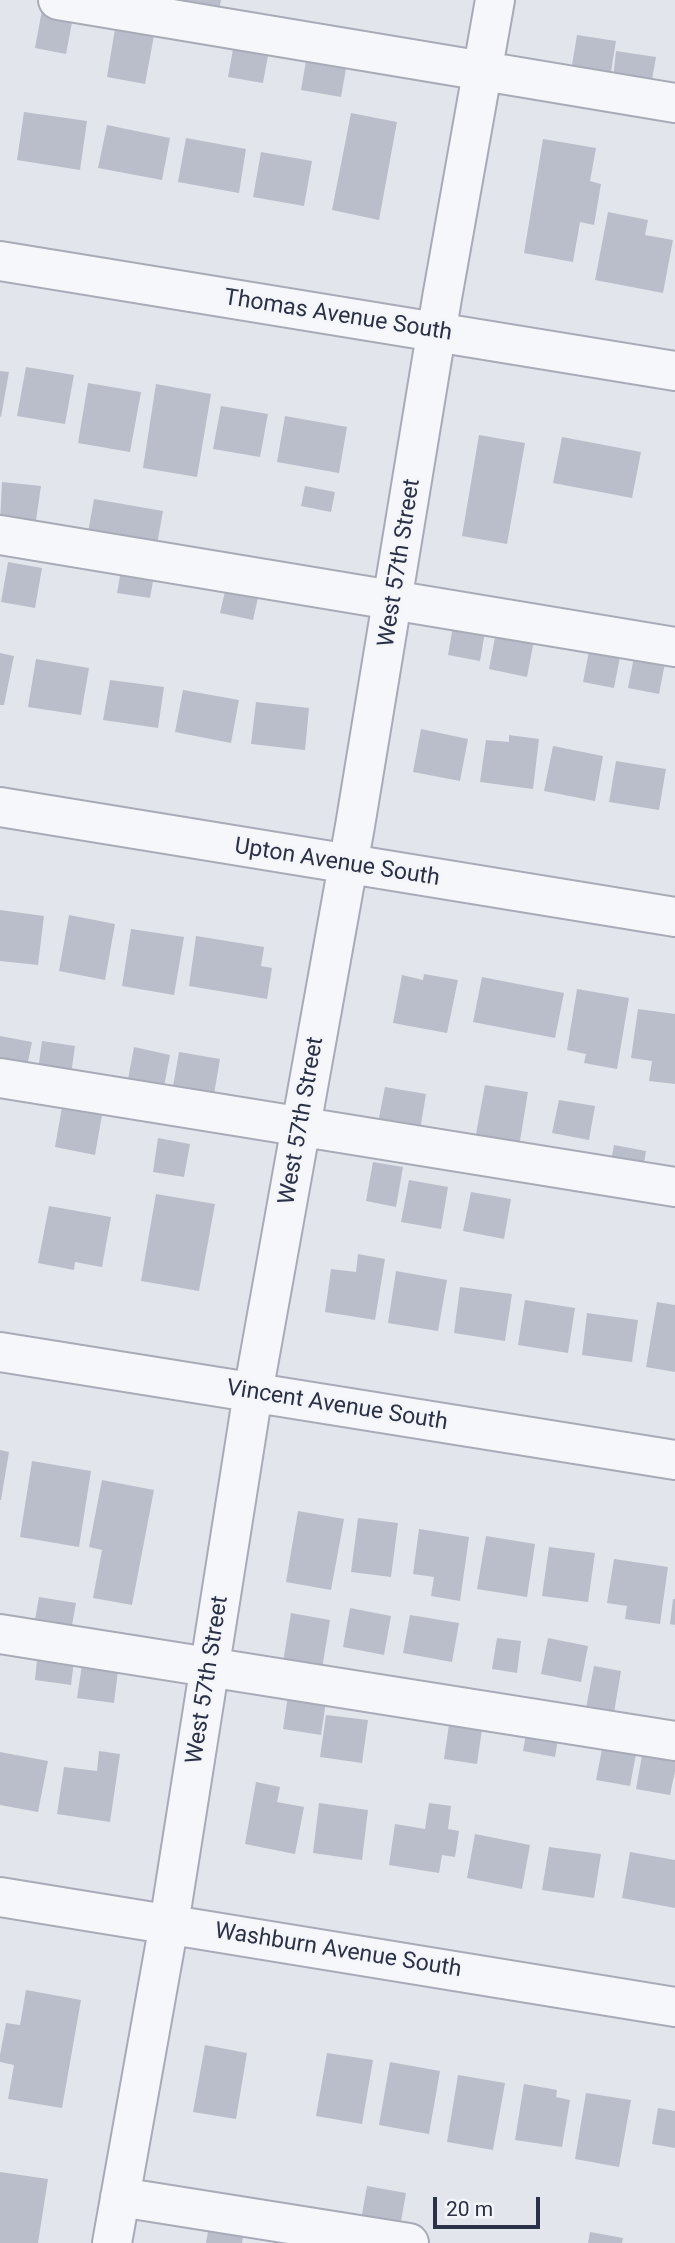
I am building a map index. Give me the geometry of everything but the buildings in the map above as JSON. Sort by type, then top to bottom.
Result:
[{"type":"street","points":[[58,0],[675,103]]},
{"type":"street","name":"West 57th Street","points":[[112,2243],[169,1924],[253,1393],[348,865],[495,0]]},
{"type":"street","name":"Thomas Avenue South","points":[[0,261],[675,371]]},
{"type":"street","points":[[0,535],[675,647]]},
{"type":"street","name":"Upton Avenue South","points":[[0,807],[675,917]]},
{"type":"street","points":[[0,1078],[675,1187]]},
{"type":"street","name":"Vincent Avenue South","points":[[0,1352],[675,1460]]},
{"type":"street","points":[[0,1634],[675,1741]]},
{"type":"street","name":"Washburn Avenue South","points":[[0,1897],[675,2007]]},
{"type":"street","points":[[120,2197],[409,2243]]}]
